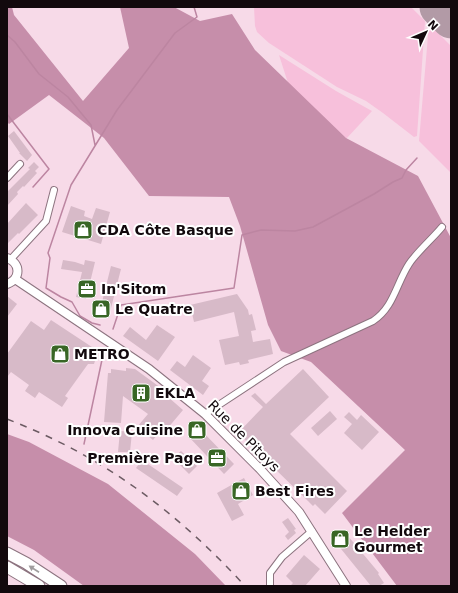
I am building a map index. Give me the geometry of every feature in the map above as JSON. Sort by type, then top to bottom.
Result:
[{"type":"highway","points":[[7,553],[26,563],[61,586]]},
{"type":"highway","points":[[7,566],[39,586]]},
{"type":"street","points":[[7,178],[20,164]]},
{"type":"street","points":[[7,284],[15,279],[18,268],[9,259],[46,222],[54,190]]},
{"type":"street","points":[[206,414],[284,362],[373,321],[382,315],[388,308],[409,263],[442,227]]},
{"type":"street","name":"Rue de Pitoys","points":[[15,279],[149,369],[206,414],[288,499],[312,531],[346,586]]},
{"type":"street","points":[[270,586],[270,573],[282,557],[312,531]]},
{"type":"shaded area","points":[[7,7],[12,7],[14,15],[83,101],[129,48],[120,7],[174,7],[200,21],[232,14],[255,50],[346,138],[418,176],[451,238],[451,586],[397,586],[342,513],[405,450],[311,362],[281,351],[268,325],[240,226],[229,197],[149,196],[104,138],[49,95],[9,124],[7,122]]},
{"type":"shaded area","points":[[254,7],[411,7],[425,21],[417,136],[414,137],[366,101],[337,87],[269,43],[257,32],[255,26]]},
{"type":"shaded area","points":[[429,24],[451,46],[451,173],[419,141]]},
{"type":"shaded area","points":[[279,55],[336,91],[372,111],[346,139],[288,83]]},
{"type":"shaded area","points":[[7,434],[29,442],[108,484],[195,554],[226,586],[84,586],[34,550],[7,536]]},
{"type":"building","points":[[14,131],[32,155],[27,161],[19,153],[8,136]]},
{"type":"building","points":[[34,162],[39,167],[35,171],[37,173],[17,192],[18,194],[7,206],[7,192],[30,169],[28,168]]},
{"type":"building","points":[[26,203],[38,215],[7,244],[7,224]]},
{"type":"building","points":[[71,206],[85,211],[84,216],[92,219],[96,208],[110,212],[101,244],[62,232]]},
{"type":"building","points":[[63,260],[84,265],[85,260],[95,262],[86,299],[76,297],[82,272],[61,269]]},
{"type":"building","points":[[111,266],[121,269],[110,312],[100,310]]},
{"type":"building","points":[[237,294],[248,310],[249,315],[252,314],[256,330],[251,331],[253,342],[270,339],[273,354],[248,360],[249,363],[240,365],[239,362],[225,365],[219,340],[239,336],[234,312],[194,322],[190,305]]},
{"type":"building","points":[[7,296],[17,304],[7,317]]},
{"type":"building","points":[[51,320],[98,351],[94,364],[88,364],[65,396],[68,398],[62,407],[39,392],[35,398],[25,391],[29,385],[11,372],[7,377],[7,354],[31,321],[44,330]]},
{"type":"building","points":[[157,325],[175,337],[158,361],[123,336],[130,327],[146,340]]},
{"type":"building","points":[[193,355],[211,368],[202,381],[209,386],[203,395],[170,370],[177,361],[185,367]]},
{"type":"building","points":[[126,368],[135,369],[161,388],[160,390],[183,410],[167,429],[164,427],[153,440],[137,427],[148,414],[123,396],[121,423],[104,422],[108,373],[111,373],[111,369],[126,371]]},
{"type":"building","points":[[303,369],[329,397],[290,434],[347,491],[325,514],[315,504],[313,506],[238,433],[263,407],[251,396],[255,393],[266,404]]},
{"type":"building","points":[[330,411],[337,419],[318,436],[311,428]]},
{"type":"building","points":[[349,412],[357,420],[361,415],[379,432],[362,450],[344,433],[352,424],[344,417]]},
{"type":"building","points":[[198,427],[234,464],[224,474],[188,436]]},
{"type":"building","points":[[120,431],[132,432],[130,452],[118,452]]},
{"type":"building","points":[[181,451],[197,466],[189,474],[173,458]]},
{"type":"building","points":[[142,460],[183,488],[177,496],[136,468]]},
{"type":"building","points":[[244,478],[253,495],[238,504],[244,515],[232,521],[217,493]]},
{"type":"building","points":[[288,518],[296,529],[294,530],[296,533],[288,540],[285,536],[289,532],[282,522]]},
{"type":"building","points":[[343,530],[379,573],[378,574],[384,583],[379,586],[371,586],[333,539]]},
{"type":"building","points":[[304,555],[320,569],[305,586],[290,586],[293,583],[286,576]]},
{"type":"waterway","points":[[100,325],[92,323],[80,316],[72,302],[46,288],[50,258],[48,253],[71,185],[117,110],[175,33],[197,17],[194,7]]},
{"type":"waterway","points":[[7,35],[15,42],[39,74],[68,97],[91,125],[95,145]]},
{"type":"waterway","points":[[7,114],[49,169],[33,187]]},
{"type":"waterway","points":[[113,329],[121,305],[234,288],[242,235],[261,230],[295,231],[313,227],[402,178],[406,170],[417,158]]},
{"type":"waterway","points":[[84,444],[103,355]]},
{"type":"runway","points":[[439,7],[451,19]]},
{"type":"railway","points":[[7,419],[75,450],[136,488],[192,533],[245,586]]},
{"type":"place","name":"CDA Côte Basque","points":[[83,230]]},
{"type":"place","name":"In'Sitom","points":[[87,289]]},
{"type":"place","name":"Le Quatre","points":[[101,309]]},
{"type":"place","name":"METRO","points":[[60,354]]},
{"type":"place","name":"EKLA","points":[[141,393]]},
{"type":"place","name":"Innova Cuisine","points":[[197,430]]},
{"type":"place","name":"Première Page","points":[[217,458]]},
{"type":"place","name":"Best Fires","points":[[241,491]]},
{"type":"place","name":"Le Helder Gourmet","points":[[340,539]]}]
